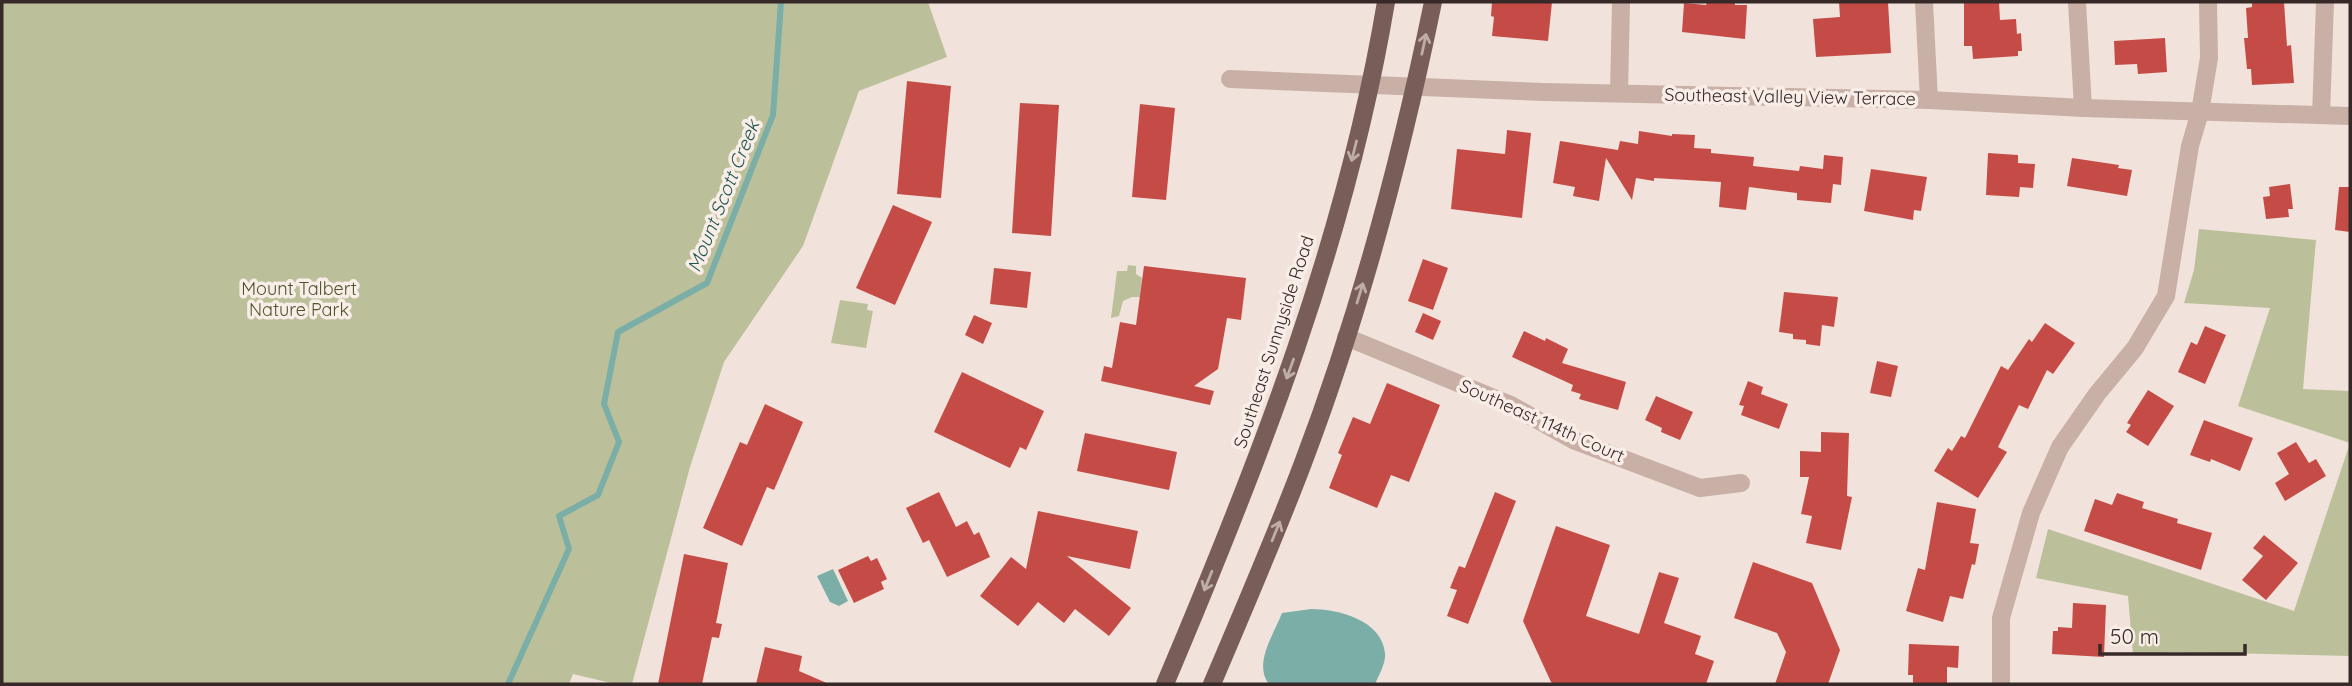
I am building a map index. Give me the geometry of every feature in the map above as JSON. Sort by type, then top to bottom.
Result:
[{"type":"main road","name":"Southeast Sunnyside Road","points":[[1165,684],[1256,463],[1302,335],[1334,230],[1370,84],[1386,2]]},
{"type":"main road","points":[[1212,684],[1304,462],[1346,337],[1389,195],[1433,2]]},
{"type":"street","points":[[1619,93],[1621,2]]},
{"type":"street","points":[[1924,2],[1929,100]]},
{"type":"street","points":[[2077,2],[2083,108]]},
{"type":"street","points":[[2001,684],[2001,618],[2031,513],[2060,447],[2097,394],[2135,348],[2166,296],[2190,146],[2200,112],[2209,58],[2208,2]]},
{"type":"street","points":[[2321,115],[2325,2]]},
{"type":"street","name":"Southeast Valley View Terrace","points":[[1230,79],[2350,116]]},
{"type":"street","name":"Southeast 114th Court","points":[[1346,337],[1511,405],[1573,440],[1700,488],[1741,483]]},
{"type":"green space","name":"Mount Talbert Nature Park","points":[[2,2],[928,2],[947,57],[859,91],[803,246],[724,362],[690,467],[632,684],[615,684],[573,674],[569,684],[2,684]]},
{"type":"green space","points":[[2199,229],[2316,240],[2303,389],[2350,391],[2350,443],[2238,406],[2270,308],[2184,303],[2194,270]]},
{"type":"green space","points":[[1128,265],[1136,266],[1136,274],[1142,278],[1140,297],[1123,301],[1119,316],[1111,318],[1117,271],[1127,271]]},
{"type":"green space","points":[[840,300],[868,304],[867,310],[873,311],[866,348],[831,343]]},
{"type":"green space","points":[[2350,443],[2350,656],[2174,652],[2133,655],[2128,596],[2036,578],[2048,529],[2294,611]]},
{"type":"water","points":[[833,569],[848,601],[839,606],[830,602],[817,576]]},
{"type":"water","points":[[1311,609],[1345,614],[1376,632],[1382,642],[1385,657],[1375,684],[1269,684],[1263,667],[1264,658],[1282,613]]},
{"type":"building","points":[[1492,2],[1552,2],[1548,41],[1492,36]]},
{"type":"building","points":[[1707,2],[1747,5],[1745,39],[1682,32],[1684,3],[1706,5]]},
{"type":"building","points":[[1839,2],[1888,2],[1891,53],[1816,57],[1813,19],[1840,17]]},
{"type":"building","points":[[1964,2],[1999,2],[2000,20],[2016,19],[2017,34],[2021,33],[2022,51],[2018,51],[2018,56],[1973,59],[1972,46],[1964,46]]},
{"type":"building","points":[[2252,2],[2284,2],[2287,46],[2291,45],[2294,83],[2252,85],[2251,69],[2247,69],[2244,38],[2248,38],[2246,8],[2252,7]]},
{"type":"building","points":[[2165,38],[2167,72],[2138,74],[2137,64],[2115,65],[2114,41]]},
{"type":"building","points":[[907,81],[951,86],[941,198],[897,194]]},
{"type":"building","points":[[1020,103],[1059,105],[1051,236],[1012,233]]},
{"type":"building","points":[[1140,104],[1175,108],[1166,200],[1132,197]]},
{"type":"building","points":[[1507,130],[1531,133],[1522,218],[1451,209],[1457,149],[1505,154]]},
{"type":"building","points":[[1639,131],[1672,136],[1695,135],[1694,148],[1711,149],[1711,153],[1754,157],[1753,166],[1799,171],[1800,166],[1823,169],[1824,155],[1843,157],[1841,185],[1833,184],[1831,203],[1797,200],[1797,193],[1749,187],[1746,210],[1719,207],[1721,182],[1654,178],[1654,181],[1636,178],[1632,200],[1606,158],[1599,201],[1573,196],[1575,187],[1553,183],[1560,141],[1618,150],[1620,141],[1638,144]]},
{"type":"building","points":[[1988,153],[2018,155],[2018,163],[2035,164],[2033,188],[2020,187],[2019,197],[1986,195]]},
{"type":"building","points":[[2072,158],[2119,165],[2118,168],[2132,170],[2127,196],[2067,186]]},
{"type":"building","points":[[1871,169],[1927,177],[1921,211],[1914,210],[1913,220],[1864,211]]},
{"type":"building","points":[[2290,184],[2293,209],[2288,209],[2289,217],[2266,219],[2263,197],[2270,196],[2269,187]]},
{"type":"building","points":[[2339,187],[2350,187],[2350,232],[2335,230]]},
{"type":"building","points":[[893,205],[932,222],[895,305],[856,288]]},
{"type":"building","points":[[1423,259],[1448,268],[1433,310],[1408,301]]},
{"type":"building","points":[[1144,266],[1246,278],[1241,320],[1227,318],[1218,369],[1194,386],[1214,391],[1210,405],[1101,381],[1104,366],[1112,368],[1120,322],[1136,325]]},
{"type":"building","points":[[994,268],[1031,272],[1027,308],[990,304]]},
{"type":"building","points":[[1784,292],[1838,297],[1834,327],[1822,325],[1820,346],[1806,344],[1806,340],[1793,339],[1793,334],[1779,332]]},
{"type":"building","points":[[1423,313],[1441,321],[1433,340],[1415,332]]},
{"type":"building","points":[[974,315],[992,323],[983,344],[965,335]]},
{"type":"building","points":[[2045,323],[2075,343],[2053,374],[2047,370],[2028,409],[2019,405],[1998,447],[2007,452],[1978,498],[1934,471],[1948,448],[1952,451],[1961,436],[1965,438],[2001,366],[2008,370],[2029,339],[2032,342]]},
{"type":"building","points":[[2205,326],[2226,335],[2205,384],[2178,372],[2191,342],[2197,345]]},
{"type":"building","points":[[1524,331],[1568,349],[1562,363],[1626,382],[1618,410],[1579,399],[1581,394],[1571,391],[1573,385],[1512,357]]},
{"type":"building","points":[[1877,361],[1898,366],[1891,397],[1870,393]]},
{"type":"building","points":[[962,372],[1044,411],[1026,450],[1020,447],[1010,468],[934,432]]},
{"type":"building","points":[[1748,381],[1763,387],[1761,394],[1788,404],[1779,429],[1741,415],[1744,406],[1739,405]]},
{"type":"building","points":[[1387,383],[1440,405],[1409,482],[1391,475],[1377,508],[1329,488],[1342,455],[1338,453],[1353,417],[1370,424]]},
{"type":"building","points":[[2148,390],[2174,406],[2148,446],[2126,432],[2131,425],[2127,423]]},
{"type":"building","points":[[1656,396],[1693,412],[1680,440],[1661,432],[1662,428],[1645,420]]},
{"type":"building","points":[[765,404],[803,422],[774,490],[767,487],[742,546],[703,528],[740,442],[747,445]]},
{"type":"building","points":[[2204,420],[2253,438],[2240,471],[2211,459],[2210,462],[2190,455]]},
{"type":"building","points":[[1821,432],[1849,433],[1847,496],[1852,497],[1841,550],[1806,543],[1812,516],[1801,514],[1809,477],[1800,477],[1800,451],[1821,452]]},
{"type":"building","points":[[1085,433],[1177,452],[1169,490],[1077,471]]},
{"type":"building","points":[[2296,442],[2309,463],[2316,459],[2326,476],[2285,501],[2275,483],[2289,474],[2277,453]]},
{"type":"building","points":[[939,492],[956,527],[967,521],[974,535],[979,532],[990,557],[947,577],[929,540],[923,543],[906,508]]},
{"type":"building","points":[[1495,492],[1516,501],[1468,624],[1447,616],[1457,590],[1450,588],[1459,566],[1465,568]]},
{"type":"building","points":[[2117,493],[2144,502],[2142,508],[2178,519],[2177,523],[2212,533],[2201,570],[2084,531],[2095,499],[2112,505]]},
{"type":"building","points":[[1937,502],[1976,509],[1970,543],[1979,544],[1963,599],[1950,596],[1943,622],[1906,611],[1918,568],[1925,570]]},
{"type":"building","points":[[1038,511],[1138,531],[1130,569],[1067,556],[1131,608],[1109,636],[1075,609],[1064,623],[1038,602],[1018,626],[980,596],[1011,557],[1026,569]]},
{"type":"building","points":[[1556,526],[1610,545],[1586,616],[1639,634],[1659,572],[1679,578],[1664,623],[1701,636],[1695,654],[1714,661],[1706,684],[1551,682],[1523,621]]},
{"type":"building","points":[[2264,535],[2298,563],[2266,600],[2242,580],[2263,556],[2253,548]]},
{"type":"building","points":[[684,554],[728,563],[716,623],[722,624],[719,638],[712,637],[702,684],[658,684]]},
{"type":"building","points":[[868,556],[871,561],[877,558],[887,579],[881,582],[884,589],[854,603],[838,570]]},
{"type":"building","points":[[1753,562],[1812,583],[1840,650],[1828,684],[1775,684],[1786,652],[1777,633],[1734,618]]},
{"type":"building","points":[[2073,603],[2106,605],[2104,657],[2052,654],[2053,631],[2058,631],[2058,627],[2072,628]]},
{"type":"building","points":[[1909,644],[1959,646],[1958,668],[1947,667],[1947,684],[1913,684],[1913,675],[1908,675]]},
{"type":"building","points":[[765,647],[802,656],[799,671],[829,684],[756,684]]},
{"type":"waterway","name":"Mount Scott Creek","points":[[508,684],[569,549],[559,516],[598,495],[619,442],[604,404],[618,332],[707,283],[773,115],[781,2]]}]
